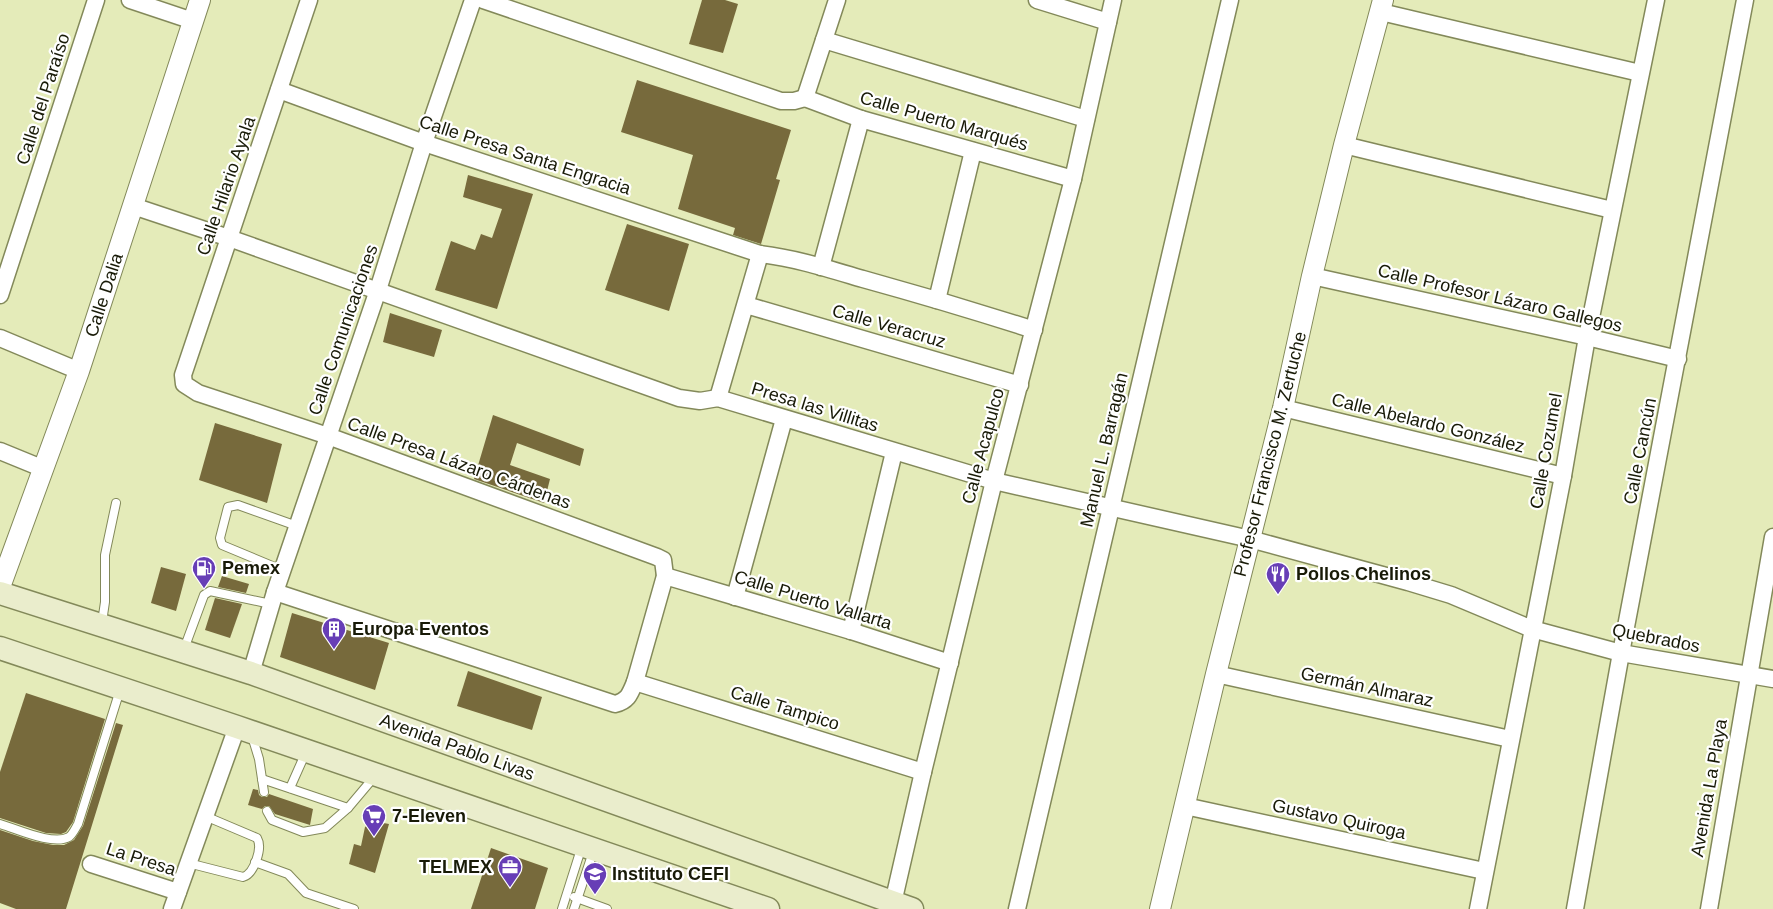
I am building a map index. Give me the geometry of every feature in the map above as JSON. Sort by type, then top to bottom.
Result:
[{"type":"main road","name":"Avenida Pablo Livas","points":[[0,593],[251,673],[902,906]]},
{"type":"main road","points":[[0,648],[307,750],[762,908]]},
{"type":"street","name":"Calle del Paraíso","points":[[0,295],[96,0]]},
{"type":"street","points":[[130,0],[193,21]]},
{"type":"street","name":"Calle Dalia","points":[[0,587],[79,371],[200,0]]},
{"type":"street","name":"Calle Hilario Ayala","points":[[184,384],[183,375],[309,0]]},
{"type":"street","name":"Calle Comunicaciones","points":[[251,673],[282,570],[378,290],[424,143],[473,0]]},
{"type":"street","points":[[483,0],[781,101],[794,101],[804,98],[837,0]]},
{"type":"street","points":[[1037,0],[1108,22]]},
{"type":"street","name":"Calle Acapulco","points":[[902,906],[923,772],[994,482],[1073,179],[1113,0]]},
{"type":"street","name":"Manuel L. Barragán","points":[[1017,909],[1230,0]]},
{"type":"street","name":"Calle Cozumel","points":[[1478,909],[1563,476],[1587,337],[1656,0]]},
{"type":"street","name":"Calle Cancún","points":[[1575,909],[1621,654],[1745,0]]},
{"type":"street","points":[[1382,6],[1640,73]]},
{"type":"street","name":"Profesor Francisco M. Zertuche","points":[[1160,909],[1216,674],[1283,408],[1312,276],[1344,145],[1382,6]]},
{"type":"street","points":[[824,40],[1086,119]]},
{"type":"street","name":"Calle Presa Santa Engracia","points":[[279,90],[424,143],[760,254]]},
{"type":"street","name":"Calle Puerto Marqués","points":[[804,98],[861,119],[1073,179]]},
{"type":"street","points":[[821,267],[861,119]]},
{"type":"street","points":[[1344,145],[1612,210]]},
{"type":"street","points":[[937,300],[973,151]]},
{"type":"street","name":"Presa las Villitas","points":[[133,206],[378,290],[679,398],[700,401],[718,398],[994,482],[1250,539]]},
{"type":"street","points":[[718,398],[760,254],[780,256],[821,267],[1034,330]]},
{"type":"street","name":"Calle Profesor Lázaro Gallegos","points":[[1312,276],[1678,359]]},
{"type":"street","name":"Calle Veracruz","points":[[746,305],[1020,384]]},
{"type":"street","points":[[0,338],[79,371]]},
{"type":"street","name":"Calle Presa Lázaro Cárdenas","points":[[184,384],[198,393],[328,436],[664,568]]},
{"type":"street","name":"Calle Abelardo González","points":[[1283,408],[1563,476]]},
{"type":"street","points":[[735,597],[784,419]]},
{"type":"street","points":[[0,450],[44,469]]},
{"type":"street","points":[[852,630],[894,452]]},
{"type":"street","points":[[1749,674],[1773,537]]},
{"type":"street","name":"Quebrados","points":[[1250,539],[1451,595],[1532,629],[1621,654],[1773,679]]},
{"type":"street","points":[[273,598],[615,704],[628,698],[635,682],[664,568]]},
{"type":"street","name":"Calle Puerto Vallarta","points":[[664,568],[735,597],[852,630],[950,663]]},
{"type":"street","name":"Germán Almaraz","points":[[1216,674],[1510,739]]},
{"type":"street","name":"Avenida La Playa","points":[[1709,909],[1749,674]]},
{"type":"street","name":"Calle Tampico","points":[[635,682],[923,772]]},
{"type":"street","points":[[172,909],[205,816],[244,729]]},
{"type":"street","name":"Gustavo Quiroga","points":[[1185,806],[1484,871]]},
{"type":"street","name":"La Presa","points":[[91,864],[178,892]]},
{"type":"lane","points":[[101,625],[105,602],[105,555],[116,503]]},
{"type":"lane","points":[[282,570],[222,545],[220,538],[228,507],[238,505],[297,526]]},
{"type":"lane","points":[[184,651],[204,595],[210,591],[273,598]]},
{"type":"lane","points":[[0,824],[50,840],[68,838],[73,833],[78,824],[120,688]]},
{"type":"lane","points":[[244,729],[262,779],[264,792]]},
{"type":"lane","points":[[290,788],[307,750]]},
{"type":"lane","points":[[267,811],[272,820],[303,832],[325,828],[348,808],[377,774]]},
{"type":"lane","points":[[262,779],[348,808]]},
{"type":"lane","points":[[188,863],[243,878],[251,873],[255,862],[260,848],[257,838],[205,816]]},
{"type":"lane","points":[[562,909],[588,846]]},
{"type":"lane","points":[[574,909],[588,846]]},
{"type":"lane","points":[[255,862],[288,874],[306,893],[354,909]]},
{"type":"lane","points":[[567,894],[607,909]]},
{"type":"building","points":[[702,0],[725,0],[738,4],[723,53],[689,44]]},
{"type":"building","points":[[637,80],[791,130],[776,179],[780,180],[761,244],[733,235],[735,228],[678,209],[693,155],[621,132]]},
{"type":"building","points":[[468,175],[533,194],[497,309],[435,290],[451,241],[475,250],[481,234],[492,238],[502,209],[463,197]]},
{"type":"building","points":[[627,224],[689,244],[669,311],[605,290]]},
{"type":"building","points":[[390,313],[442,330],[434,357],[383,342]]},
{"type":"building","points":[[493,415],[584,449],[580,466],[517,443],[510,465],[550,479],[544,503],[474,479]]},
{"type":"building","points":[[215,423],[282,444],[267,503],[199,480]]},
{"type":"building","points":[[161,567],[186,574],[176,611],[151,603]]},
{"type":"building","points":[[222,576],[249,584],[246,593],[218,587]]},
{"type":"building","points":[[215,598],[242,604],[230,638],[205,630]]},
{"type":"building","name":"Europa Eventos","points":[[292,613],[389,643],[375,690],[280,657]]},
{"type":"building","points":[[468,671],[542,697],[532,730],[457,706]]},
{"type":"building","points":[[26,693],[105,719],[73,822],[66,832],[61,834],[46,833],[0,818],[0,772]]},
{"type":"building","points":[[116,723],[123,725],[66,909],[16,909],[0,903],[0,830],[33,841],[53,845],[64,845],[74,840],[83,826]]},
{"type":"building","points":[[253,789],[258,790],[259,795],[262,797],[267,797],[269,794],[313,809],[310,825],[275,814],[269,806],[265,806],[262,809],[248,805]]},
{"type":"building","points":[[373,821],[389,824],[375,873],[349,864],[354,844],[361,846],[365,827]]},
{"type":"building","name":"TELMEX","points":[[491,848],[548,868],[535,909],[471,909]]},
{"type":"place","name":"Pemex","points":[[204,589]]},
{"type":"place","name":"Pollos Chelinos","points":[[1278,595]]},
{"type":"place","name":"Europa Eventos","points":[[334,650]]},
{"type":"place","name":"7-Eleven","points":[[374,837]]},
{"type":"place","name":"TELMEX","points":[[510,888]]},
{"type":"place","name":"Instituto CEFI","points":[[595,895]]}]
